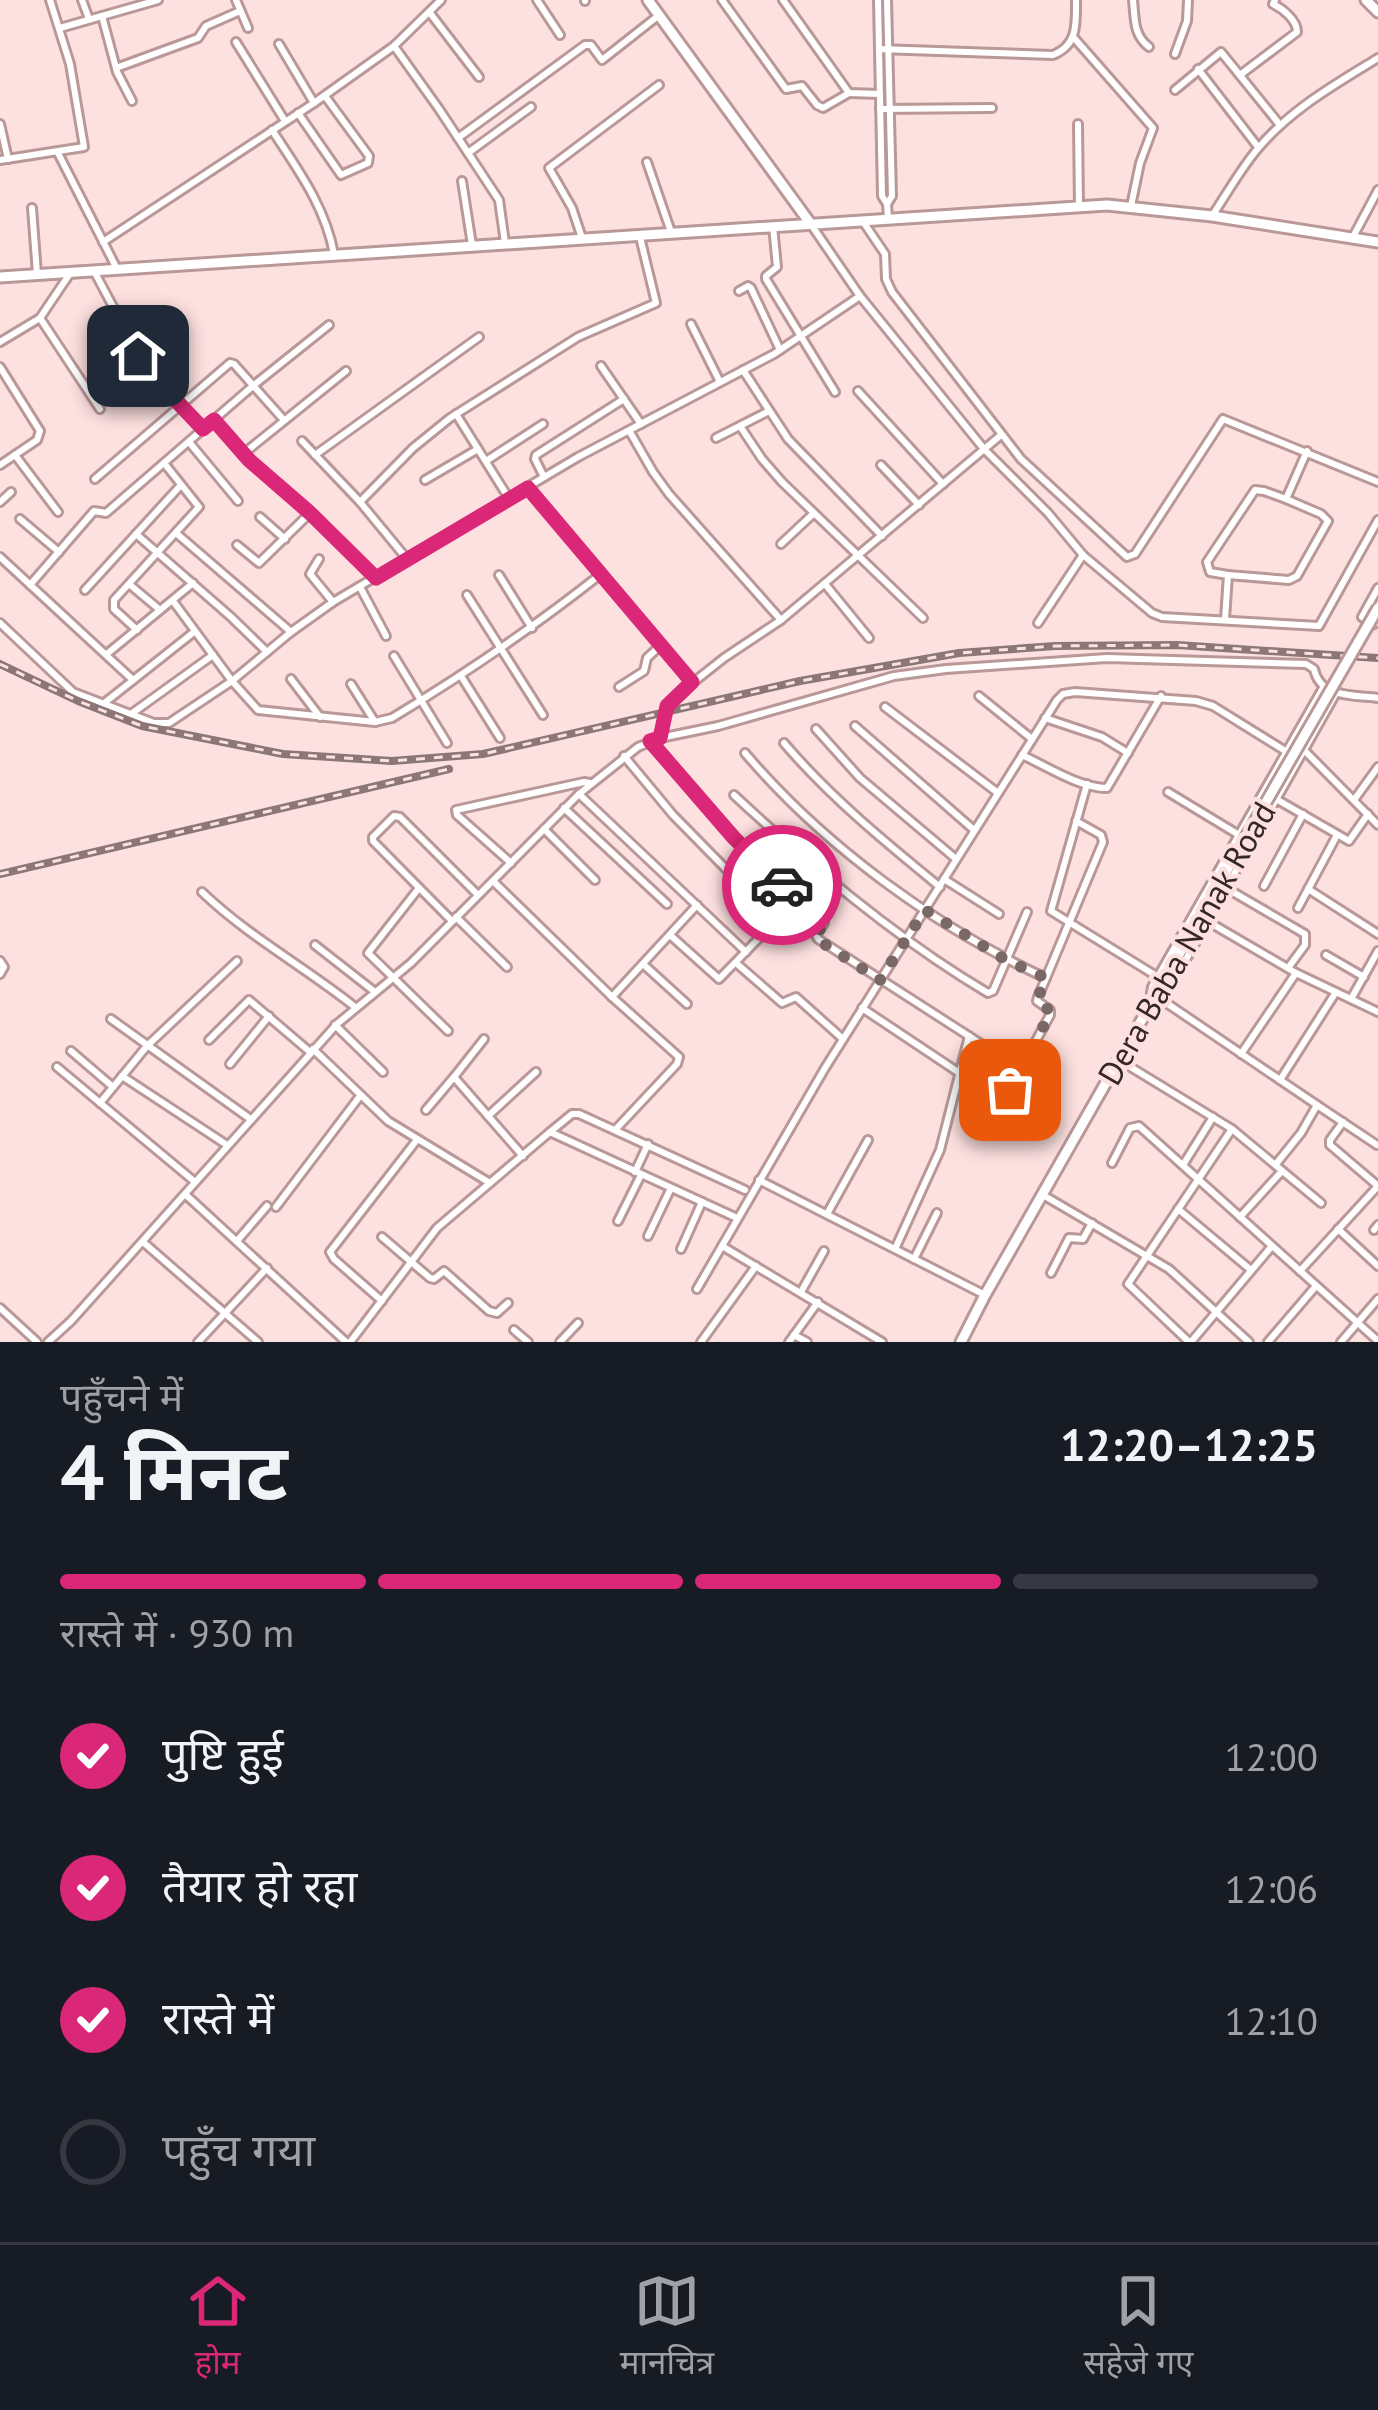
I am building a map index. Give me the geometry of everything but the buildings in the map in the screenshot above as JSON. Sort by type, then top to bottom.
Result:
[{"type":"main road","points":[[648,0],[810,223]]},
{"type":"main road","points":[[0,277],[1079,206],[1131,206],[1378,242]]},
{"type":"main road","name":"Dera Baba Nanak Road","points":[[962,1342],[985,1294],[1159,998],[1378,608]]},
{"type":"street","points":[[0,124],[4,160],[79,150],[85,144],[50,0]]},
{"type":"street","points":[[82,0],[88,19]]},
{"type":"street","points":[[60,28],[129,4],[158,0]]},
{"type":"street","points":[[236,0],[248,28]]},
{"type":"street","points":[[537,0],[560,35]]},
{"type":"street","points":[[722,0],[787,89],[802,86],[823,108],[849,93],[880,94]]},
{"type":"street","points":[[782,0],[849,93]]},
{"type":"street","points":[[878,0],[892,196],[888,218]]},
{"type":"street","points":[[885,109],[880,94],[887,0]]},
{"type":"street","points":[[883,49],[1053,55],[1066,49],[1073,38],[1076,0]]},
{"type":"street","points":[[1132,0],[1136,29],[1149,47]]},
{"type":"street","points":[[1175,53],[1187,22],[1188,0]]},
{"type":"street","points":[[1240,75],[1297,32],[1286,13],[1274,2],[1263,0]]},
{"type":"street","points":[[103,242],[394,46],[434,5],[479,77]]},
{"type":"street","points":[[116,68],[197,38],[206,26],[241,11]]},
{"type":"street","points":[[102,16],[116,68],[132,101]]},
{"type":"street","points":[[458,138],[585,45],[591,45],[602,60],[659,16]]},
{"type":"street","points":[[1073,38],[1152,123],[1131,206]]},
{"type":"street","points":[[236,42],[285,121]]},
{"type":"street","points":[[279,44],[314,103]]},
{"type":"street","points":[[394,46],[499,200],[505,243]]},
{"type":"street","points":[[1175,90],[1221,52],[1280,125]]},
{"type":"street","points":[[1212,216],[1258,148],[1280,125],[1378,58]]},
{"type":"street","points":[[1198,70],[1258,148]]},
{"type":"street","points":[[582,238],[572,208],[549,168],[659,86]]},
{"type":"street","points":[[298,113],[341,176],[368,163],[369,156],[325,95]]},
{"type":"street","points":[[468,153],[531,107]]},
{"type":"street","points":[[885,109],[992,108]]},
{"type":"street","points":[[1078,124],[1079,206]]},
{"type":"street","points":[[272,130],[313,193],[331,234],[334,254]]},
{"type":"street","points":[[58,153],[117,269]]},
{"type":"street","points":[[647,162],[671,232]]},
{"type":"street","points":[[462,181],[472,245]]},
{"type":"street","points":[[1354,235],[1378,190]]},
{"type":"street","points":[[32,208],[37,274]]},
{"type":"street","points":[[862,220],[885,254],[892,292],[1001,435],[1125,555],[1130,557],[1223,419],[1378,482]]},
{"type":"street","points":[[810,223],[860,296],[984,449],[1083,555],[1155,615],[1319,626],[1378,520]]},
{"type":"street","points":[[773,226],[777,267],[766,279],[835,392]]},
{"type":"street","points":[[360,502],[422,439],[456,414],[578,337],[656,303],[640,234]]},
{"type":"street","points":[[94,271],[138,356],[203,429]]},
{"type":"street","points":[[0,342],[40,318],[71,272]]},
{"type":"street","points":[[740,291],[751,289],[779,350]]},
{"type":"street","points":[[0,623],[74,692],[154,723],[169,723],[334,602],[544,478],[779,350],[860,296]]},
{"type":"street","points":[[40,318],[100,409]]},
{"type":"street","points":[[691,324],[720,382]]},
{"type":"street","points":[[29,585],[94,511],[106,513],[329,325]]},
{"type":"street","points":[[315,455],[479,337]]},
{"type":"street","points":[[95,479],[230,363],[283,419]]},
{"type":"street","points":[[601,366],[641,424]]},
{"type":"street","points":[[0,367],[40,431],[37,440],[0,465]]},
{"type":"street","points":[[743,370],[788,439],[882,536]]},
{"type":"street","points":[[243,454],[346,371]]},
{"type":"street","points":[[858,392],[944,484]]},
{"type":"street","points":[[544,478],[535,460],[538,453],[624,399]]},
{"type":"street","points":[[716,437],[769,411]]},
{"type":"street","points":[[456,414],[509,499]]},
{"type":"street","points":[[214,420],[243,454],[376,578]]},
{"type":"street","points":[[486,461],[543,424]]},
{"type":"street","points":[[740,425],[762,459],[923,618]]},
{"type":"street","points":[[630,430],[669,494],[781,620]]},
{"type":"street","points":[[660,738],[667,706],[692,682],[781,620],[1001,435]]},
{"type":"street","points":[[302,441],[408,559]]},
{"type":"street","points":[[189,442],[238,501]]},
{"type":"street","points":[[424,480],[478,449]]},
{"type":"street","points":[[1286,499],[1306,451]]},
{"type":"street","points":[[15,455],[58,512]]},
{"type":"street","points":[[137,630],[113,607],[114,601],[199,507],[164,463]]},
{"type":"street","points":[[881,464],[919,505]]},
{"type":"street","points":[[85,590],[181,486]]},
{"type":"street","points":[[528,488],[692,682]]},
{"type":"street","points":[[1264,490],[1286,499],[1328,520],[1297,576],[1289,580],[1210,572],[1207,562],[1252,492],[1264,490]]},
{"type":"street","points":[[0,502],[11,492]]},
{"type":"street","points":[[236,545],[260,563],[310,513]]},
{"type":"street","points":[[781,544],[814,513]]},
{"type":"street","points":[[260,517],[285,538]]},
{"type":"street","points":[[20,519],[59,552]]},
{"type":"street","points":[[176,532],[291,632]]},
{"type":"street","points":[[136,534],[267,652]]},
{"type":"street","points":[[1038,622],[1083,555]]},
{"type":"street","points":[[0,557],[133,680]]},
{"type":"street","points":[[319,560],[310,574],[334,602]]},
{"type":"street","points":[[173,601],[258,710],[375,722],[392,718],[461,676],[601,574]]},
{"type":"street","points":[[499,575],[532,628]]},
{"type":"street","points":[[1225,620],[1228,575]]},
{"type":"street","points":[[107,654],[193,583]]},
{"type":"street","points":[[129,584],[160,610]]},
{"type":"street","points":[[825,584],[869,638]]},
{"type":"street","points":[[360,587],[386,636]]},
{"type":"street","points":[[1378,588],[1362,617],[1372,625],[1378,622]]},
{"type":"street","points":[[467,596],[543,715]]},
{"type":"street","points":[[103,704],[195,631]]},
{"type":"street","points":[[619,687],[644,671],[647,658],[661,645]]},
{"type":"street","points":[[131,714],[212,655]]},
{"type":"street","points":[[394,656],[447,743]]},
{"type":"street","points":[[48,1342],[335,1025],[392,979],[590,783],[650,741],[718,727],[894,676],[1046,661],[1107,658],[1306,664],[1324,688],[1378,698]]},
{"type":"street","points":[[461,676],[500,738]]},
{"type":"street","points":[[291,679],[320,718]]},
{"type":"street","points":[[351,684],[375,722]]},
{"type":"street","points":[[1149,1008],[1148,996],[1158,976],[1324,688]]},
{"type":"street","points":[[1337,692],[1159,998],[1377,1145]]},
{"type":"street","points":[[698,1288],[843,1039],[1057,700],[1069,693],[1161,696],[1213,706],[1287,752]]},
{"type":"street","points":[[979,696],[1032,739]]},
{"type":"street","points":[[1022,755],[1101,790],[1107,788],[1161,696]]},
{"type":"street","points":[[885,707],[998,793]]},
{"type":"street","points":[[1045,718],[1102,737],[1129,753]]},
{"type":"street","points":[[855,727],[974,830]]},
{"type":"street","points":[[816,729],[860,778],[956,859]]},
{"type":"street","points":[[1294,740],[1378,824]]},
{"type":"street","points":[[650,741],[734,838],[822,918],[816,937],[1006,1060]]},
{"type":"street","points":[[784,743],[880,838],[942,883],[999,914]]},
{"type":"street","points":[[745,753],[797,809],[898,891],[1006,960],[1046,978]]},
{"type":"street","points":[[624,756],[726,868]]},
{"type":"street","points":[[1354,800],[1378,766]]},
{"type":"street","points":[[511,863],[456,811],[590,783]]},
{"type":"street","points":[[1087,784],[1051,911],[1158,976]]},
{"type":"street","points":[[1168,792],[1239,836]]},
{"type":"street","points":[[579,794],[746,952]]},
{"type":"street","points":[[734,795],[907,940],[990,994],[1027,912]]},
{"type":"street","points":[[1276,799],[1346,841],[1368,814]]},
{"type":"street","points":[[564,808],[667,904]]},
{"type":"street","points":[[1264,886],[1303,814]]},
{"type":"street","points":[[478,895],[395,815],[373,837],[419,888],[507,967]]},
{"type":"street","points":[[998,1111],[1051,1012],[1037,1000],[1104,839],[1076,821]]},
{"type":"street","points":[[544,829],[595,880]]},
{"type":"street","points":[[1298,908],[1336,835]]},
{"type":"street","points":[[493,881],[679,1057],[616,1129]]},
{"type":"street","points":[[419,888],[368,951],[448,1031]]},
{"type":"street","points":[[1226,888],[1305,934],[1292,970],[1241,1055]]},
{"type":"street","points":[[1308,889],[1378,934]]},
{"type":"street","points":[[202,892],[254,937],[355,1007]]},
{"type":"street","points":[[612,997],[697,905]]},
{"type":"street","points":[[1207,921],[1378,1012]]},
{"type":"street","points":[[670,934],[718,979],[764,934]]},
{"type":"street","points":[[316,945],[374,992]]},
{"type":"street","points":[[1351,999],[1378,951]]},
{"type":"street","points":[[1326,955],[1364,977]]},
{"type":"street","points":[[0,961],[4,967],[0,974]]},
{"type":"street","points":[[100,1103],[147,1046],[237,961]]},
{"type":"street","points":[[736,963],[784,1004],[796,997],[843,1039]]},
{"type":"street","points":[[643,964],[688,1004]]},
{"type":"street","points":[[1279,1081],[1336,992]]},
{"type":"street","points":[[209,1040],[246,1000],[252,1001],[388,1121],[492,1184]]},
{"type":"street","points":[[862,1008],[958,1072]]},
{"type":"street","points":[[230,1064],[269,1016]]},
{"type":"street","points":[[111,1018],[250,1118]]},
{"type":"street","points":[[335,1025],[383,1072]]},
{"type":"street","points":[[895,1249],[940,1150],[969,1036]]},
{"type":"street","points":[[426,1110],[484,1039]]},
{"type":"street","points":[[71,1051],[113,1087]]},
{"type":"street","points":[[1119,1060],[1232,1129],[1321,1203]]},
{"type":"street","points":[[57,1067],[195,1182]]},
{"type":"street","points":[[488,1116],[536,1072]]},
{"type":"street","points":[[122,1076],[227,1145]]},
{"type":"street","points":[[454,1077],[523,1156]]},
{"type":"street","points":[[237,1241],[272,1206],[360,1096]]},
{"type":"street","points":[[1240,1216],[1279,1167],[1317,1105]]},
{"type":"street","points":[[185,1194],[350,1342],[437,1228],[575,1113],[745,1190]]},
{"type":"street","points":[[1183,1165],[1213,1117]]},
{"type":"street","points":[[1300,1271],[1378,1186],[1330,1145],[1343,1123]]},
{"type":"street","points":[[1112,1162],[1136,1125],[1378,1341]]},
{"type":"street","points":[[1232,1129],[1129,1280],[1129,1287],[1190,1342],[1272,1246]]},
{"type":"street","points":[[550,1132],[737,1218]]},
{"type":"street","points":[[382,1301],[331,1252],[417,1140]]},
{"type":"street","points":[[827,1214],[868,1140]]},
{"type":"street","points":[[618,1221],[648,1144]]},
{"type":"street","points":[[759,1180],[985,1294]]},
{"type":"street","points":[[648,1236],[671,1188]]},
{"type":"street","points":[[1043,1195],[1148,1254],[1249,1342]]},
{"type":"street","points":[[681,1250],[702,1202]]},
{"type":"street","points":[[1178,1209],[1251,1270]]},
{"type":"street","points":[[914,1258],[937,1213]]},
{"type":"street","points":[[1051,1273],[1069,1238],[1083,1239],[1092,1223]]},
{"type":"street","points":[[1338,1229],[1378,1266]]},
{"type":"street","points":[[382,1237],[432,1279],[444,1270],[494,1313],[508,1303]]},
{"type":"street","points":[[142,1241],[258,1342]]},
{"type":"street","points":[[722,1246],[882,1342]]},
{"type":"street","points":[[801,1292],[824,1251]]},
{"type":"street","points":[[701,1342],[756,1266]]},
{"type":"street","points":[[198,1342],[267,1268]]},
{"type":"street","points":[[1268,1342],[1316,1286]]},
{"type":"street","points":[[1341,1342],[1378,1299]]},
{"type":"street","points":[[806,1342],[791,1338],[818,1302]]},
{"type":"street","points":[[0,1308],[37,1342]]},
{"type":"street","points":[[562,1341],[578,1323]]},
{"type":"street","points":[[514,1330],[528,1342]]},
{"type":"railway","points":[[0,664],[142,726],[283,754],[392,761],[483,754],[800,681],[959,653],[1177,645],[1378,658]]},
{"type":"railway","points":[[0,874],[449,769]]},
{"type":"way so far","points":[[782,885],[822,918],[818,940],[880,980],[925,910],[1006,960],[1046,978],[1037,1000],[1051,1012],[1010,1090]]},
{"type":"route","points":[[138,356],[203,429],[214,420],[249,460],[376,578],[528,488],[692,682],[665,710],[660,738],[650,741],[734,838],[782,885]]}]
